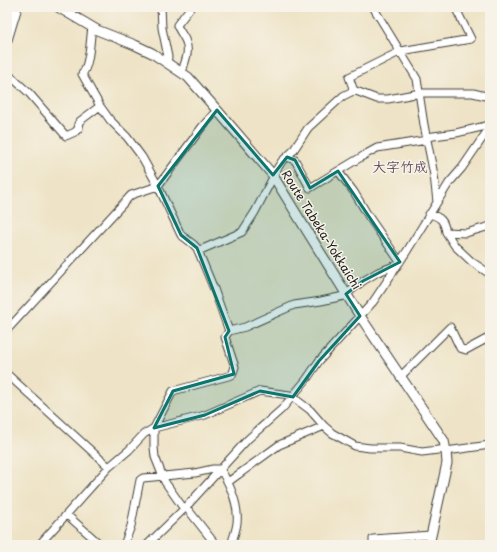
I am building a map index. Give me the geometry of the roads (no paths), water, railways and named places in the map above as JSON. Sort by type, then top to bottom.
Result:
[{"type":"main road","points":[[7,40],[16,7]]},
{"type":"main road","name":"Route Tabeka-Yokkaichi","points":[[58,7],[103,33],[152,53],[188,77],[274,176],[360,316],[440,434],[446,450],[446,469],[429,545]]},
{"type":"street","points":[[160,7],[162,28],[168,57],[167,63]]},
{"type":"street","points":[[182,74],[188,52],[186,41],[177,25],[191,7]]},
{"type":"street","points":[[373,7],[417,79],[434,175],[436,202]]},
{"type":"street","points":[[354,91],[349,77],[401,51],[472,40],[455,7]]},
{"type":"street","points":[[92,27],[88,59],[82,74],[100,106],[110,120],[127,137],[142,157],[158,186],[181,235],[193,244],[198,251],[214,288],[229,331]]},
{"type":"street","points":[[7,73],[29,93],[66,136],[77,131],[80,121],[100,106]]},
{"type":"street","points":[[198,251],[242,232],[255,212],[282,161],[287,157],[311,125],[343,96],[354,91],[377,99],[388,99],[420,92],[473,93],[490,97]]},
{"type":"street","points":[[7,330],[131,195],[158,186],[202,127],[217,110]]},
{"type":"street","points":[[287,157],[294,160],[310,188],[378,148],[490,126]]},
{"type":"street","points":[[148,545],[255,433],[282,409],[293,397],[319,361],[373,302],[399,263],[436,202],[449,183],[462,168],[490,126]]},
{"type":"street","points":[[338,171],[354,192],[368,218],[399,263]]},
{"type":"street","points":[[429,214],[438,216],[442,220],[446,232],[455,246],[466,257],[490,274]]},
{"type":"street","points":[[446,232],[466,233],[490,226]]},
{"type":"street","points":[[216,545],[166,485],[154,451],[154,428],[173,391],[232,374],[235,367],[225,337],[229,331],[245,327],[294,305],[321,302],[346,294],[378,272],[399,263]]},
{"type":"street","points":[[400,376],[450,327],[460,348],[466,350],[490,337]]},
{"type":"street","points":[[7,374],[109,467]]},
{"type":"street","points":[[39,545],[109,467],[129,450],[144,434],[154,428],[205,415],[260,391],[287,394],[293,397],[310,410],[324,426],[350,444],[359,447],[400,448],[422,452],[490,445]]},
{"type":"street","points":[[228,482],[279,444],[324,426]]},
{"type":"street","points":[[124,545],[131,526],[140,480],[143,478],[163,477],[220,469]]},
{"type":"street","points":[[220,469],[228,482],[236,508],[237,523],[231,545]]},
{"type":"street","points":[[67,515],[101,545]]},
{"type":"street","points":[[373,545],[373,539],[431,536]]},
{"type":"district","name":"大字竹成","points":[[400,167]]}]
